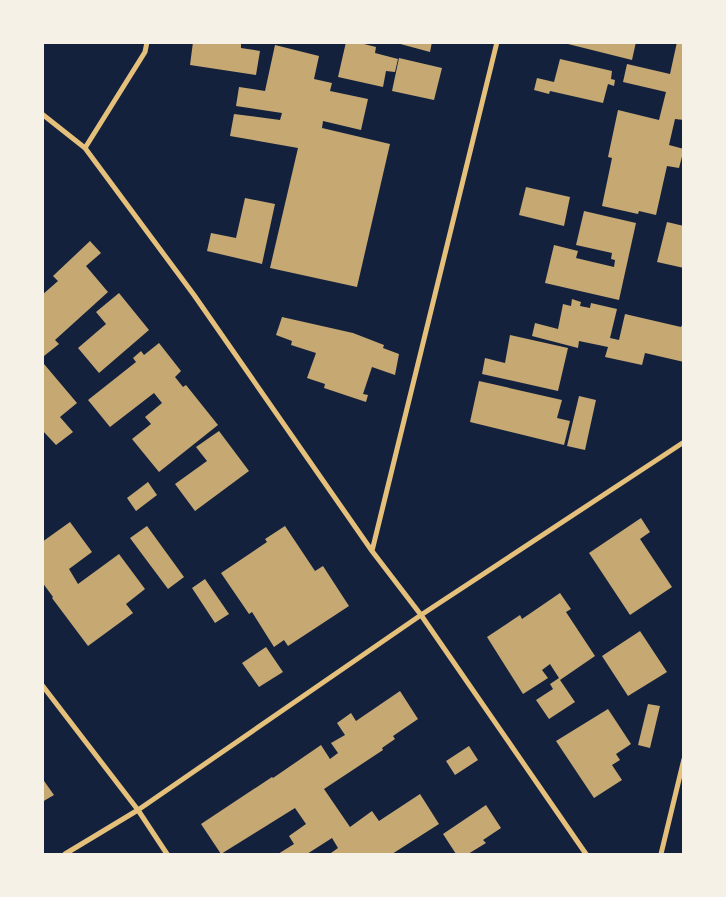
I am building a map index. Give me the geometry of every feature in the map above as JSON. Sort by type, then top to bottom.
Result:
[{"type":"street","points":[[85,148],[145,52],[147,42]]},
{"type":"street","points":[[372,550],[497,42]]},
{"type":"street","points":[[42,114],[85,148],[194,295],[372,550],[421,616],[586,854]]},
{"type":"street","points":[[65,854],[138,810],[421,616],[684,442]]},
{"type":"street","points":[[42,685],[138,810],[167,854]]},
{"type":"street","points":[[661,854],[684,759]]},
{"type":"building","points":[[193,42],[241,42],[241,48],[260,51],[256,75],[190,65]]},
{"type":"building","points":[[346,42],[356,42],[376,47],[375,53],[398,59],[395,72],[386,71],[383,87],[338,77]]},
{"type":"building","points":[[393,42],[432,42],[430,52]]},
{"type":"building","points":[[560,42],[636,42],[632,60]]},
{"type":"building","points":[[677,42],[684,42],[684,120],[675,119],[669,145],[684,149],[679,168],[667,166],[656,215],[639,211],[638,214],[602,206],[612,158],[608,157],[618,110],[659,120],[666,92],[623,82],[627,64],[670,74]]},
{"type":"building","points":[[275,45],[319,56],[314,79],[332,83],[330,91],[368,99],[361,130],[323,121],[322,128],[390,144],[357,287],[270,268],[298,148],[230,136],[234,114],[280,120],[282,113],[236,106],[239,87],[265,91]]},
{"type":"building","points":[[399,58],[442,68],[434,100],[392,91]]},
{"type":"building","points":[[560,59],[612,71],[611,79],[615,80],[614,86],[608,84],[603,103],[550,91],[549,94],[534,90],[537,78],[554,82]]},
{"type":"building","points":[[526,187],[570,197],[564,226],[519,215]]},
{"type":"building","points":[[245,198],[275,204],[262,264],[207,251],[211,233],[236,238]]},
{"type":"building","points":[[584,211],[636,223],[619,300],[545,283],[554,245],[578,251],[576,258],[614,267],[615,260],[611,259],[612,253],[576,245]]},
{"type":"building","points":[[667,222],[684,226],[684,268],[657,262]]},
{"type":"building","points":[[90,241],[101,253],[86,266],[108,292],[55,340],[59,344],[44,356],[42,354],[42,295],[58,281],[53,276]]},
{"type":"building","points":[[119,293],[149,330],[99,373],[78,348],[106,324],[96,312]]},
{"type":"building","points":[[572,299],[581,302],[580,306],[590,308],[591,303],[617,309],[610,338],[619,340],[625,314],[681,327],[684,321],[684,362],[645,353],[642,365],[605,357],[608,347],[579,341],[578,348],[532,336],[535,323],[558,329],[563,304],[571,306]]},
{"type":"building","points":[[282,317],[353,333],[384,345],[383,348],[399,354],[395,375],[372,367],[363,394],[368,395],[366,402],[324,388],[325,384],[307,378],[316,353],[291,345],[292,341],[276,335]]},
{"type":"building","points":[[510,335],[568,348],[558,391],[482,374],[485,358],[505,363]]},
{"type":"building","points":[[159,343],[181,371],[175,377],[183,387],[186,385],[218,425],[159,472],[132,439],[151,424],[145,417],[162,403],[154,393],[110,427],[88,400],[136,362],[133,358],[141,351],[144,355]]},
{"type":"building","points":[[44,364],[77,403],[60,417],[73,432],[56,445],[42,430]]},
{"type":"building","points":[[479,381],[562,400],[557,418],[570,421],[564,445],[470,422]]},
{"type":"building","points":[[579,396],[596,400],[585,450],[567,446]]},
{"type":"building","points":[[219,431],[249,471],[195,511],[175,484],[207,461],[196,447]]},
{"type":"building","points":[[148,482],[157,495],[136,511],[127,498]]},
{"type":"building","points":[[641,518],[650,532],[640,539],[672,587],[630,615],[589,553]]},
{"type":"building","points":[[70,522],[92,552],[69,569],[78,584],[119,554],[145,589],[126,604],[133,613],[88,646],[42,582],[42,542]]},
{"type":"building","points":[[147,526],[184,577],[168,589],[130,538]]},
{"type":"building","points":[[285,526],[315,571],[323,566],[349,606],[288,646],[284,640],[274,647],[252,612],[249,614],[221,573],[267,542],[265,539]]},
{"type":"building","points":[[205,579],[229,614],[215,623],[192,588]]},
{"type":"building","points":[[560,593],[571,609],[566,612],[595,656],[560,680],[575,702],[549,719],[536,700],[553,689],[550,684],[559,678],[550,664],[542,670],[548,678],[523,694],[487,637],[520,615],[522,619]]},
{"type":"building","points":[[640,631],[667,672],[628,696],[602,656]]},
{"type":"building","points":[[266,647],[283,672],[259,687],[242,663]]},
{"type":"building","points":[[400,691],[418,719],[393,736],[395,739],[382,748],[383,750],[324,789],[350,827],[372,811],[379,821],[420,794],[439,824],[392,854],[332,854],[338,848],[332,838],[307,854],[278,854],[294,844],[289,836],[306,824],[295,808],[221,854],[201,824],[321,745],[330,759],[338,753],[331,743],[345,735],[337,723],[351,713],[356,721]]},
{"type":"building","points":[[648,704],[660,706],[650,748],[638,745]]},
{"type":"building","points":[[608,709],[631,744],[616,754],[620,760],[612,765],[622,780],[594,798],[556,741]]},
{"type":"building","points":[[469,746],[478,760],[455,775],[446,761]]},
{"type":"building","points":[[42,778],[54,795],[42,802]]},
{"type":"building","points":[[486,805],[501,828],[483,840],[486,843],[468,854],[456,854],[443,834]]}]
